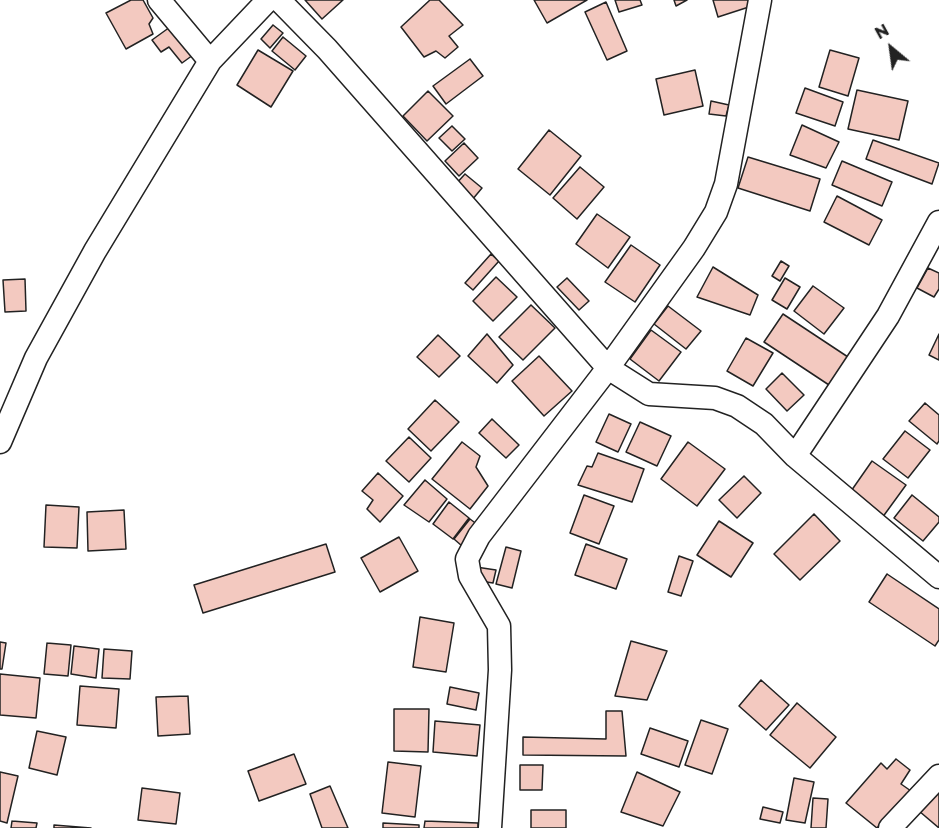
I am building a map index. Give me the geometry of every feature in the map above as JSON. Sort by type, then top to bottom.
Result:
[{"type":"street","points":[[159,0],[210,61]]},
{"type":"street","points":[[0,442],[36,358],[95,251],[210,61],[268,0]]},
{"type":"street","points":[[279,0],[327,49],[608,368],[649,394],[715,398],[737,406],[764,424],[795,456],[924,567],[939,576]]},
{"type":"street","points":[[490,828],[500,670],[499,626],[470,576],[466,559],[479,536],[608,368],[694,248],[716,212],[726,184],[760,0]]},
{"type":"street","points":[[795,456],[888,316],[939,222]]},
{"type":"street","points":[[890,828],[939,776]]},
{"type":"building","points":[[131,0],[143,0],[153,18],[149,24],[153,34],[126,49],[106,13]]},
{"type":"building","points":[[305,0],[343,0],[322,19]]},
{"type":"building","points":[[430,0],[439,0],[463,25],[449,36],[458,47],[445,58],[436,51],[424,57],[401,27]]},
{"type":"building","points":[[534,0],[587,0],[547,23]]},
{"type":"building","points":[[615,0],[640,0],[642,5],[619,12]]},
{"type":"building","points":[[674,0],[687,0],[676,6]]},
{"type":"building","points":[[713,0],[754,0],[755,5],[718,17]]},
{"type":"building","points":[[606,2],[627,51],[607,60],[585,12]]},
{"type":"building","points":[[273,25],[283,33],[270,48],[261,39]]},
{"type":"building","points":[[170,27],[193,55],[182,63],[169,47],[161,52],[152,40]]},
{"type":"building","points":[[283,37],[306,56],[295,70],[272,51]]},
{"type":"building","points":[[258,50],[293,71],[271,107],[237,85]]},
{"type":"building","points":[[830,50],[859,58],[848,96],[819,87]]},
{"type":"building","points":[[470,59],[483,76],[446,104],[433,86]]},
{"type":"building","points":[[695,70],[703,106],[664,115],[656,79]]},
{"type":"building","points":[[805,88],[843,102],[835,126],[796,113]]},
{"type":"building","points":[[857,90],[908,101],[899,140],[848,129]]},
{"type":"building","points":[[428,91],[453,116],[427,141],[403,116]]},
{"type":"building","points":[[711,101],[729,105],[726,116],[709,114]]},
{"type":"building","points":[[802,125],[839,142],[826,168],[790,155]]},
{"type":"building","points":[[452,126],[465,139],[452,151],[439,138]]},
{"type":"building","points":[[549,130],[581,156],[550,195],[518,169]]},
{"type":"building","points":[[873,140],[939,163],[932,184],[866,159]]},
{"type":"building","points":[[464,143],[478,158],[459,176],[445,161]]},
{"type":"building","points":[[748,157],[820,179],[810,211],[738,188]]},
{"type":"building","points":[[842,161],[892,182],[882,206],[832,185]]},
{"type":"building","points":[[580,167],[604,187],[577,219],[553,198]]},
{"type":"building","points":[[465,174],[482,188],[472,200],[455,185]]},
{"type":"building","points":[[837,196],[882,220],[869,245],[824,222]]},
{"type":"building","points":[[597,214],[630,237],[608,268],[576,244]]},
{"type":"building","points":[[631,245],[660,265],[635,302],[605,282]]},
{"type":"building","points":[[491,254],[499,261],[473,290],[465,283]]},
{"type":"building","points":[[781,261],[789,266],[780,281],[772,276]]},
{"type":"building","points":[[713,267],[758,295],[750,315],[697,297]]},
{"type":"building","points":[[928,268],[939,273],[939,289],[934,297],[917,288]]},
{"type":"building","points":[[496,277],[517,297],[493,321],[473,301]]},
{"type":"building","points":[[567,278],[589,301],[579,310],[557,287]]},
{"type":"building","points":[[785,278],[800,287],[787,309],[772,300]]},
{"type":"building","points":[[25,279],[26,311],[5,312],[3,280]]},
{"type":"building","points":[[813,286],[844,308],[824,334],[794,311]]},
{"type":"building","points":[[531,305],[555,328],[523,360],[499,337]]},
{"type":"building","points":[[668,306],[701,331],[686,349],[654,324]]},
{"type":"building","points":[[783,314],[848,357],[829,385],[764,342]]},
{"type":"building","points":[[651,330],[681,352],[659,381],[630,359]]},
{"type":"building","points":[[487,334],[513,365],[497,383],[468,356]]},
{"type":"building","points":[[939,334],[939,360],[929,355]]},
{"type":"building","points":[[438,335],[460,356],[439,377],[417,357]]},
{"type":"building","points":[[746,338],[773,353],[753,386],[727,371]]},
{"type":"building","points":[[539,356],[572,391],[544,416],[512,381]]},
{"type":"building","points":[[782,373],[804,395],[787,411],[766,389]]},
{"type":"building","points":[[435,400],[459,422],[431,451],[408,429]]},
{"type":"building","points":[[925,403],[939,415],[937,444],[909,421]]},
{"type":"building","points":[[609,414],[631,424],[618,452],[596,442]]},
{"type":"building","points":[[492,419],[519,445],[506,458],[479,433]]},
{"type":"building","points":[[640,422],[671,436],[657,466],[626,452]]},
{"type":"building","points":[[905,431],[930,450],[908,478],[883,459]]},
{"type":"building","points":[[409,437],[431,458],[409,482],[386,461]]},
{"type":"building","points":[[462,442],[480,456],[476,467],[488,486],[470,509],[432,479]]},
{"type":"building","points":[[688,442],[725,469],[697,506],[661,479]]},
{"type":"building","points":[[598,453],[644,469],[632,502],[578,485],[587,466],[592,467]]},
{"type":"building","points":[[872,461],[906,485],[882,518],[849,494]]},
{"type":"building","points":[[378,473],[403,496],[380,522],[367,509],[373,500],[362,491]]},
{"type":"building","points":[[744,476],[761,493],[737,518],[719,500]]},
{"type":"building","points":[[425,480],[447,499],[429,522],[404,505]]},
{"type":"building","points":[[584,495],[614,506],[599,544],[570,533]]},
{"type":"building","points":[[912,495],[939,517],[939,522],[923,541],[894,518]]},
{"type":"building","points":[[449,502],[469,518],[453,539],[433,524]]},
{"type":"building","points":[[46,505],[79,507],[77,548],[44,547]]},
{"type":"building","points":[[124,510],[126,549],[88,551],[87,512]]},
{"type":"building","points":[[814,514],[840,541],[800,580],[774,554]]},
{"type":"building","points":[[470,519],[478,525],[462,546],[454,539]]},
{"type":"building","points":[[719,521],[753,543],[731,577],[697,555]]},
{"type":"building","points":[[399,537],[418,571],[380,592],[361,558]]},
{"type":"building","points":[[326,544],[335,572],[203,613],[194,585]]},
{"type":"building","points":[[586,544],[627,559],[616,589],[575,575]]},
{"type":"building","points":[[506,547],[521,551],[512,588],[496,584]]},
{"type":"building","points":[[679,556],[693,561],[681,596],[668,592]]},
{"type":"building","points":[[476,567],[496,570],[493,583],[474,580]]},
{"type":"building","points":[[887,574],[939,609],[939,640],[935,646],[869,602]]},
{"type":"building","points":[[420,617],[454,623],[446,672],[413,667]]},
{"type":"building","points":[[631,641],[667,651],[647,700],[615,696]]},
{"type":"building","points":[[0,642],[6,643],[2,669],[0,669]]},
{"type":"building","points":[[47,643],[71,645],[68,676],[44,674]]},
{"type":"building","points":[[74,646],[99,649],[96,678],[71,674]]},
{"type":"building","points":[[104,649],[132,651],[130,679],[102,678]]},
{"type":"building","points":[[0,674],[40,678],[36,718],[0,715]]},
{"type":"building","points":[[761,680],[789,705],[766,730],[739,706]]},
{"type":"building","points":[[80,686],[119,689],[116,728],[77,725]]},
{"type":"building","points":[[450,687],[479,693],[476,710],[447,704]]},
{"type":"building","points":[[188,696],[190,734],[158,736],[156,697]]},
{"type":"building","points":[[797,703],[836,737],[810,768],[770,735]]},
{"type":"building","points":[[394,709],[429,709],[428,752],[394,751]]},
{"type":"building","points":[[606,711],[622,711],[626,756],[523,755],[523,737],[606,739]]},
{"type":"building","points":[[701,720],[728,729],[712,774],[685,765]]},
{"type":"building","points":[[435,721],[480,725],[477,756],[433,752]]},
{"type":"building","points":[[650,728],[688,741],[679,767],[641,754]]},
{"type":"building","points":[[37,731],[66,737],[57,775],[29,768]]},
{"type":"building","points":[[294,754],[306,784],[259,801],[248,771]]},
{"type":"building","points":[[896,759],[910,770],[901,784],[911,791],[877,828],[846,803],[881,763],[887,769]]},
{"type":"building","points":[[388,762],[421,766],[415,817],[382,813]]},
{"type":"building","points":[[520,765],[543,765],[542,790],[520,790]]},
{"type":"building","points":[[0,772],[18,776],[7,823],[0,821]]},
{"type":"building","points":[[637,772],[680,792],[663,826],[621,812]]},
{"type":"building","points":[[794,778],[814,782],[805,823],[786,820]]},
{"type":"building","points":[[330,786],[348,828],[322,828],[310,794]]},
{"type":"building","points":[[939,787],[939,828],[919,811]]},
{"type":"building","points":[[142,788],[180,793],[176,824],[138,820]]},
{"type":"building","points":[[813,798],[828,799],[826,828],[811,828]]},
{"type":"building","points":[[763,807],[783,812],[780,823],[760,819]]},
{"type":"building","points":[[531,810],[566,810],[566,828],[531,828]]},
{"type":"building","points":[[12,821],[37,823],[36,828],[11,828]]},
{"type":"building","points":[[425,821],[478,823],[478,828],[424,828]]},
{"type":"building","points":[[383,823],[419,825],[419,828],[383,828]]},
{"type":"building","points":[[54,825],[91,828],[54,828]]}]
